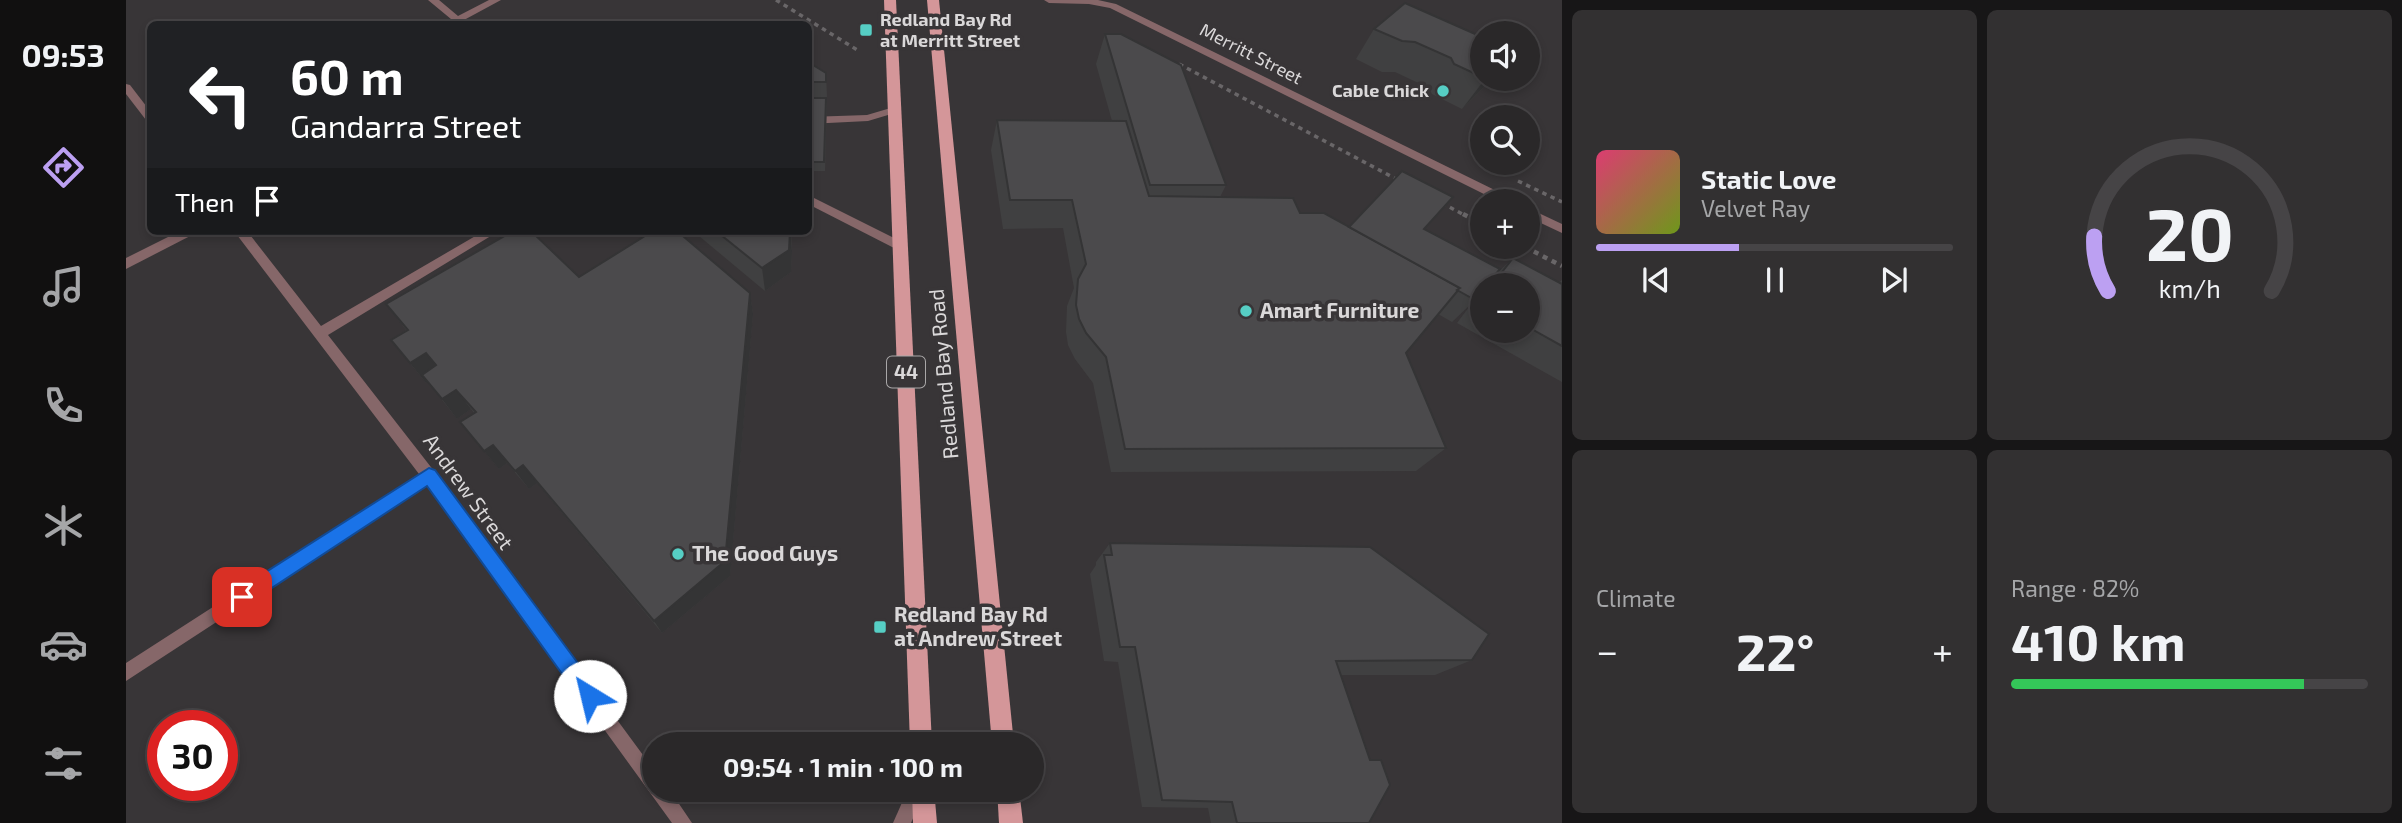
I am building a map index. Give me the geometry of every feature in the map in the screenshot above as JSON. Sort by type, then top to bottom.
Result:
[{"type":"main road","name":"Redland Bay Road","points":[[890,0],[920,732]]},
{"type":"main road","name":"Redland Bay Road","points":[[933,0],[1002,732]]},
{"type":"main road","points":[[924,802],[925,823]]},
{"type":"main road","points":[[1009,802],[1011,823]]},
{"type":"street","points":[[433,0],[459,21]]},
{"type":"street","points":[[462,21],[496,0]]},
{"type":"street","name":"Merritt Street","points":[[1049,0],[1089,1],[1113,5],[1483,189]]},
{"type":"street","points":[[126,87],[147,114]]},
{"type":"street","points":[[812,121],[868,118],[894,110]]},
{"type":"street","points":[[812,201],[900,246]]},
{"type":"street","points":[[1540,218],[1562,229]]},
{"type":"street","points":[[126,264],[182,235]]},
{"type":"street","name":"Andrew Street","points":[[243,235],[429,476],[642,768]]},
{"type":"street","points":[[321,334],[486,235]]},
{"type":"street","points":[[126,673],[429,476]]},
{"type":"street","points":[[668,802],[683,823]]},
{"type":"street","points":[[902,823],[911,802]]},
{"type":"path","points":[[776,0],[810,21]]},
{"type":"path","points":[[812,22],[859,51]]},
{"type":"path","points":[[1172,61],[1411,187]]},
{"type":"path","points":[[1435,199],[1470,218]]},
{"type":"path","points":[[1540,254],[1562,265]]},
{"type":"building","points":[[1405,3],[1470,32],[1470,71],[1454,64],[1451,58],[1415,42],[1402,41],[1374,29]]},
{"type":"building","points":[[1105,34],[1121,34],[1181,65],[1226,185],[1150,185]]},
{"type":"building","points":[[812,64],[826,73],[826,82],[812,82]]},
{"type":"building","points":[[812,98],[826,98],[824,162],[812,162]]},
{"type":"building","name":"Amart Furniture","points":[[997,120],[1126,121],[1149,196],[1293,198],[1300,213],[1324,213],[1460,288],[1406,353],[1446,448],[1125,449],[1106,357],[1086,333],[1076,305],[1078,279],[1086,264],[1072,200],[1010,200]]},
{"type":"building","points":[[1402,171],[1453,197],[1424,229],[1470,253],[1470,259],[1481,259],[1500,269],[1497,273],[1470,273],[1470,297],[1457,290],[1460,288],[1349,227]]},
{"type":"building","points":[[506,235],[535,235],[579,277],[647,235],[682,235],[750,293],[725,561],[654,621],[523,465],[515,471],[493,445],[484,451],[460,422],[476,412],[456,390],[442,399],[422,375],[436,365],[426,353],[410,363],[391,340],[408,330],[386,304]]},
{"type":"building","points":[[721,235],[790,235],[789,250],[762,268]]},
{"type":"building","points":[[1515,259],[1562,284],[1562,346],[1540,334],[1540,273],[1501,273]]},
{"type":"building","points":[[1110,543],[1370,547],[1489,634],[1472,660],[1336,661],[1370,760],[1381,760],[1390,785],[1369,823],[1237,823],[1232,802],[1162,800],[1135,647],[1120,647],[1104,555],[1112,555]]},
{"type":"place","name":"Redland Bay Rd at Merritt Street","points":[[866,30]]},
{"type":"place","name":"Cable Chick","points":[[1443,91]]},
{"type":"place","name":"Amart Furniture","points":[[1246,311]]},
{"type":"place","name":"The Good Guys","points":[[678,554]]},
{"type":"place","name":"Redland Bay Rd at Andrew Street","points":[[880,627]]},
{"type":"route","points":[[242,597],[429,476],[590,696]]}]
